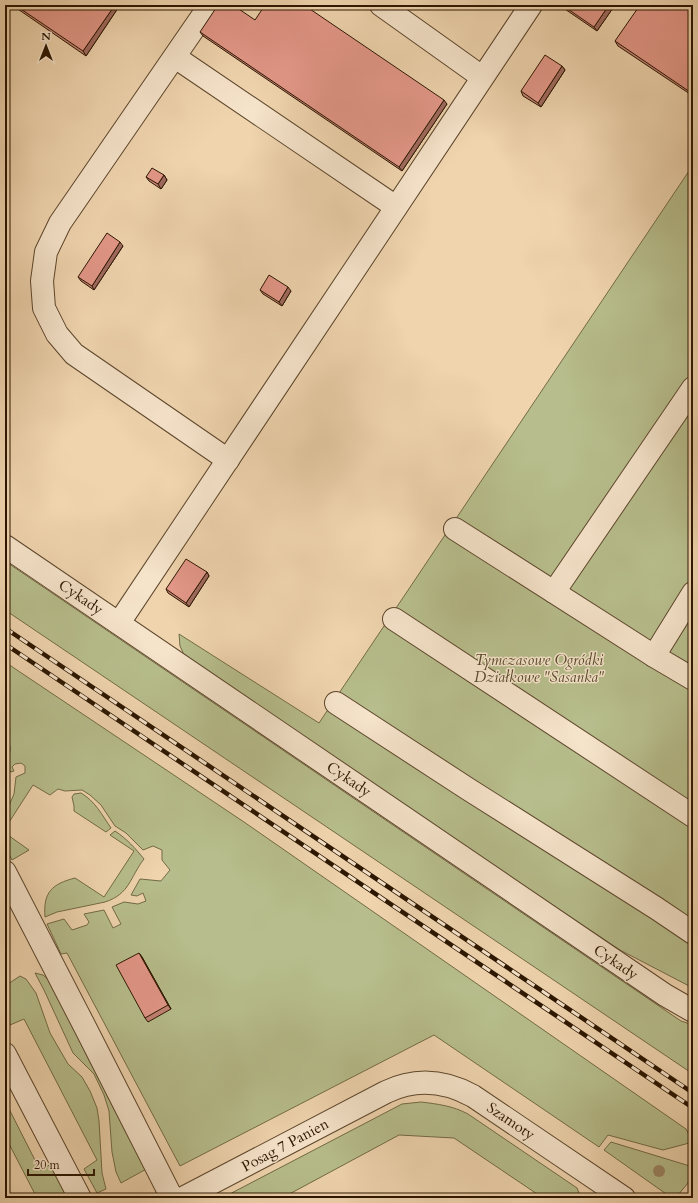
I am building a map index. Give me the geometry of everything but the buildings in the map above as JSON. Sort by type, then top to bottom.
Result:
[{"type":"street","points":[[210,5],[60,223],[46,252],[42,281],[44,308],[57,334],[74,354],[228,460]]},
{"type":"street","points":[[381,5],[482,77]]},
{"type":"street","points":[[119,623],[531,5]]},
{"type":"street","points":[[175,57],[396,207]]},
{"type":"street","points":[[554,592],[693,388]]},
{"type":"street","points":[[455,529],[654,656],[693,679]]},
{"type":"street","name":"Cykady","points":[[5,546],[665,995],[693,1011]]},
{"type":"street","points":[[654,656],[693,593]]},
{"type":"street","points":[[394,619],[693,816]]},
{"type":"street","points":[[336,703],[693,933]]},
{"type":"street","points":[[5,872],[172,1198]]},
{"type":"street","points":[[5,1054],[80,1198]]},
{"type":"street","name":"Szamoty","points":[[386,1092],[398,1087],[422,1082],[448,1085],[460,1089],[624,1198]]},
{"type":"street","name":"Posag 7 Panien","points":[[183,1198],[386,1092]]},
{"type":"green space","name":"Tymczasowe Ogródki Działkowe \"Sasanka\"","points":[[693,165],[693,988],[620,950],[312,745],[186,659],[180,646],[179,634],[319,723]]},
{"type":"green space","points":[[5,561],[681,1021],[693,1025],[693,1074],[5,610]]},
{"type":"green space","points":[[5,662],[244,822],[686,1129],[693,1142],[663,1150],[608,1135],[599,1147],[434,1035],[180,1166],[67,953],[61,954],[47,924],[64,919],[72,930],[87,925],[89,922],[84,914],[104,910],[113,928],[121,924],[112,907],[124,902],[138,904],[146,901],[143,893],[137,896],[131,895],[140,879],[161,881],[170,870],[162,860],[162,850],[153,846],[143,850],[126,833],[115,826],[101,805],[82,790],[65,791],[58,789],[50,795],[33,785],[6,827],[5,833],[5,815],[14,794],[16,777],[25,773],[25,766],[21,763],[15,764],[12,767],[14,771],[11,772],[7,767],[10,746],[5,741]]},
{"type":"green space","points":[[81,793],[94,804],[111,828],[106,832],[74,811],[72,797],[74,794]]},
{"type":"green space","points":[[115,831],[131,844],[144,859],[125,890],[113,899],[105,902],[57,912],[45,917],[45,908],[48,895],[55,886],[67,880],[75,878],[104,897],[134,851],[110,835]]},
{"type":"green space","points":[[5,833],[29,850],[12,860],[5,846]]},
{"type":"green space","points":[[35,973],[43,975],[56,986],[150,1167],[121,1183],[116,1172],[112,1152],[109,1111],[104,1095],[94,1074],[73,1053]]},
{"type":"green space","points":[[20,976],[26,979],[36,993],[50,1033],[68,1064],[82,1077],[97,1108],[102,1173],[106,1189],[97,1193],[84,1169],[97,1160],[24,1019],[10,1025],[5,1015],[5,990],[8,984]]},
{"type":"green space","points":[[5,1101],[40,1170],[55,1162],[74,1198],[37,1198],[5,1136]]},
{"type":"green space","points":[[421,1102],[451,1107],[468,1114],[577,1188],[581,1198],[543,1198],[454,1138],[399,1135],[282,1198],[224,1197],[402,1104]]},
{"type":"green space","points":[[611,1142],[693,1167],[693,1177],[678,1195],[669,1196],[604,1150]]},
{"type":"railway","points":[[5,628],[693,1093]]},
{"type":"railway","points":[[5,644],[693,1108]]}]
